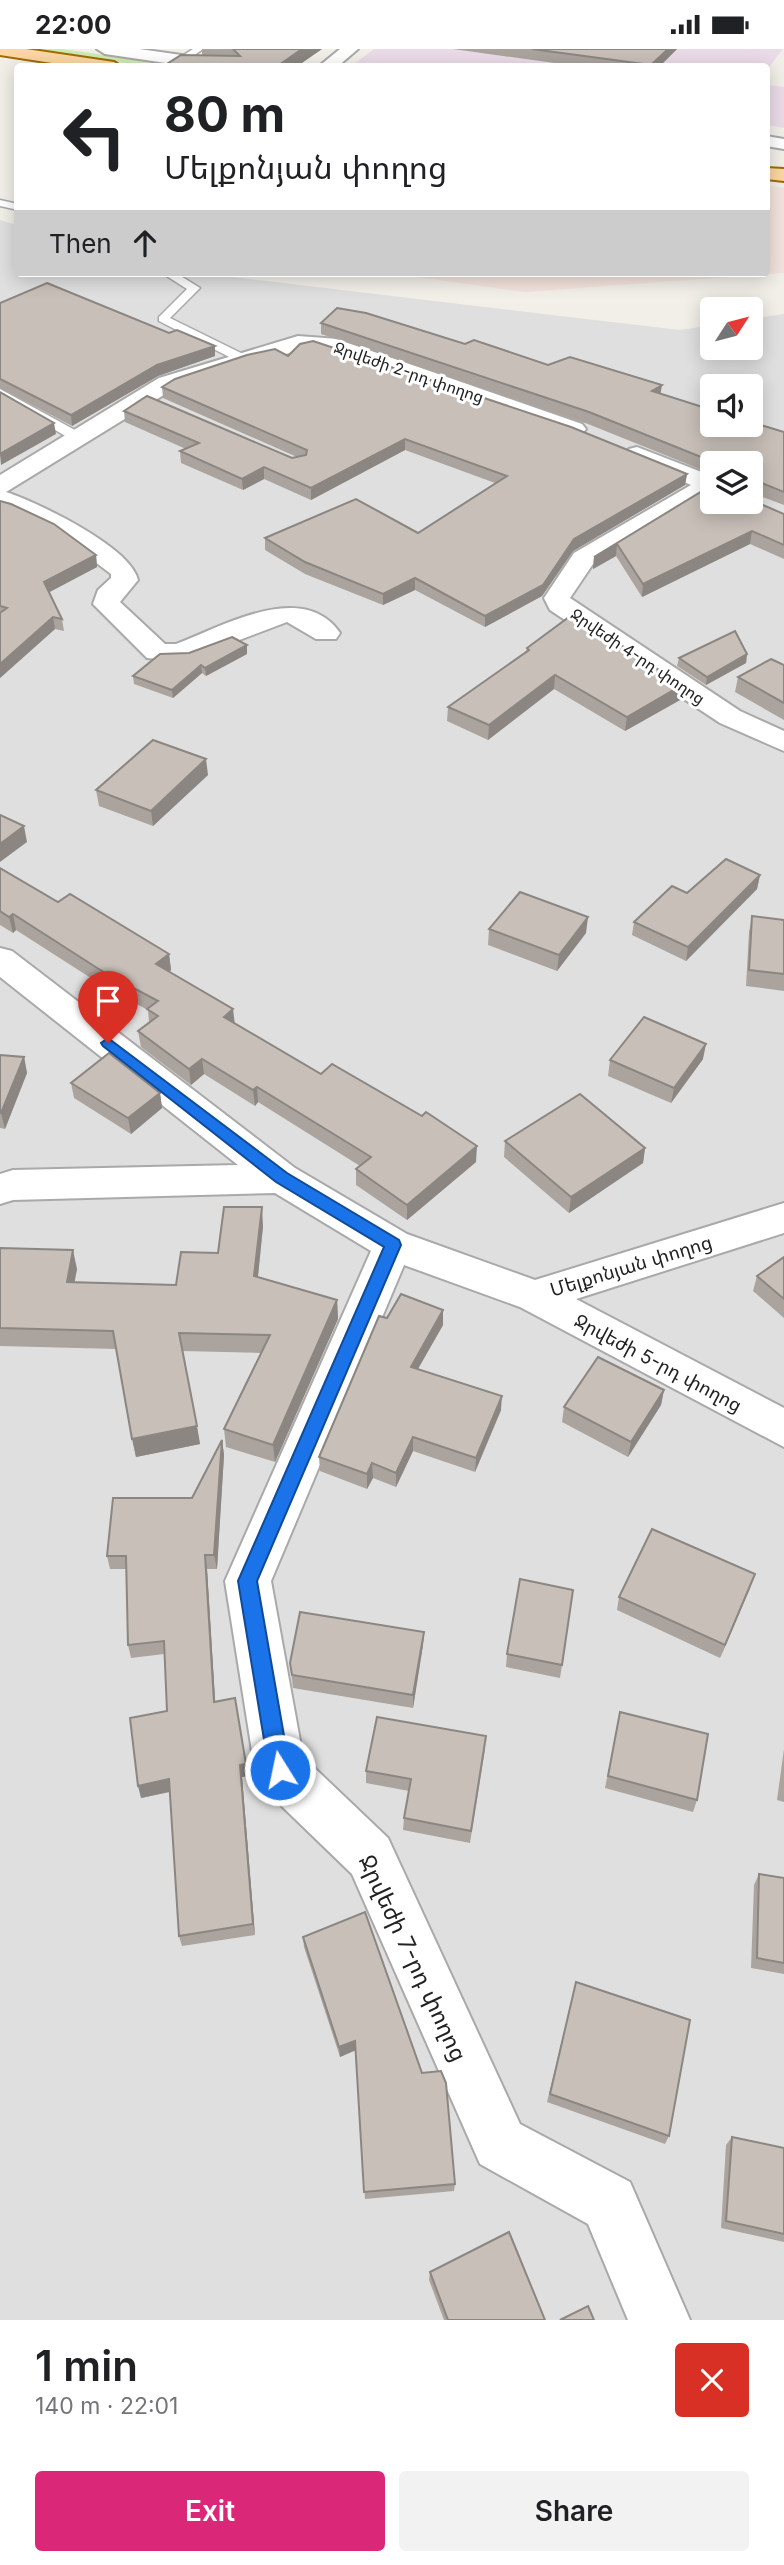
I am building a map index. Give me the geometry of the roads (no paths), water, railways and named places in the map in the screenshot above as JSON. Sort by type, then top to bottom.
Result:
[{"type":"main road","points":[[0,50],[87,63]]},
{"type":"main road","points":[[0,60],[18,63]]},
{"type":"street","points":[[105,49],[203,63]]},
{"type":"street","points":[[331,63],[350,49]]},
{"type":"street","name":"Ջրվեժի 2-րդ փողոց","points":[[0,486],[79,438],[140,396],[167,383],[241,358],[298,343],[330,344],[591,436]]},
{"type":"street","points":[[615,445],[700,480]]},
{"type":"street","name":"Ջրվեժի 4-րդ փողոց","points":[[700,490],[583,559],[557,598],[560,604],[730,717],[784,742]]},
{"type":"street","points":[[0,498],[66,528],[123,571],[125,580],[107,596],[106,604],[157,652],[179,653],[275,616],[289,614],[326,633]]},
{"type":"street","name":"Մելքոնյան փողոց","points":[[0,959],[281,1178],[393,1245],[534,1296],[784,1218]]},
{"type":"street","points":[[4,1185],[281,1178]]},
{"type":"street","name":"Ջրվեժի 7-րդ փողոց","points":[[393,1245],[248,1581],[280,1770],[370,1856],[500,2144],[609,2203],[659,2320]]},
{"type":"street","name":"Ջրվեժի 5-րդ փողոց","points":[[534,1296],[784,1429]]},
{"type":"lane","points":[[182,60],[199,49]]},
{"type":"lane","points":[[176,277],[194,288],[163,319],[241,358]]},
{"type":"lane","points":[[0,393],[79,438]]},
{"type":"lane","points":[[140,396],[164,407]]}]
